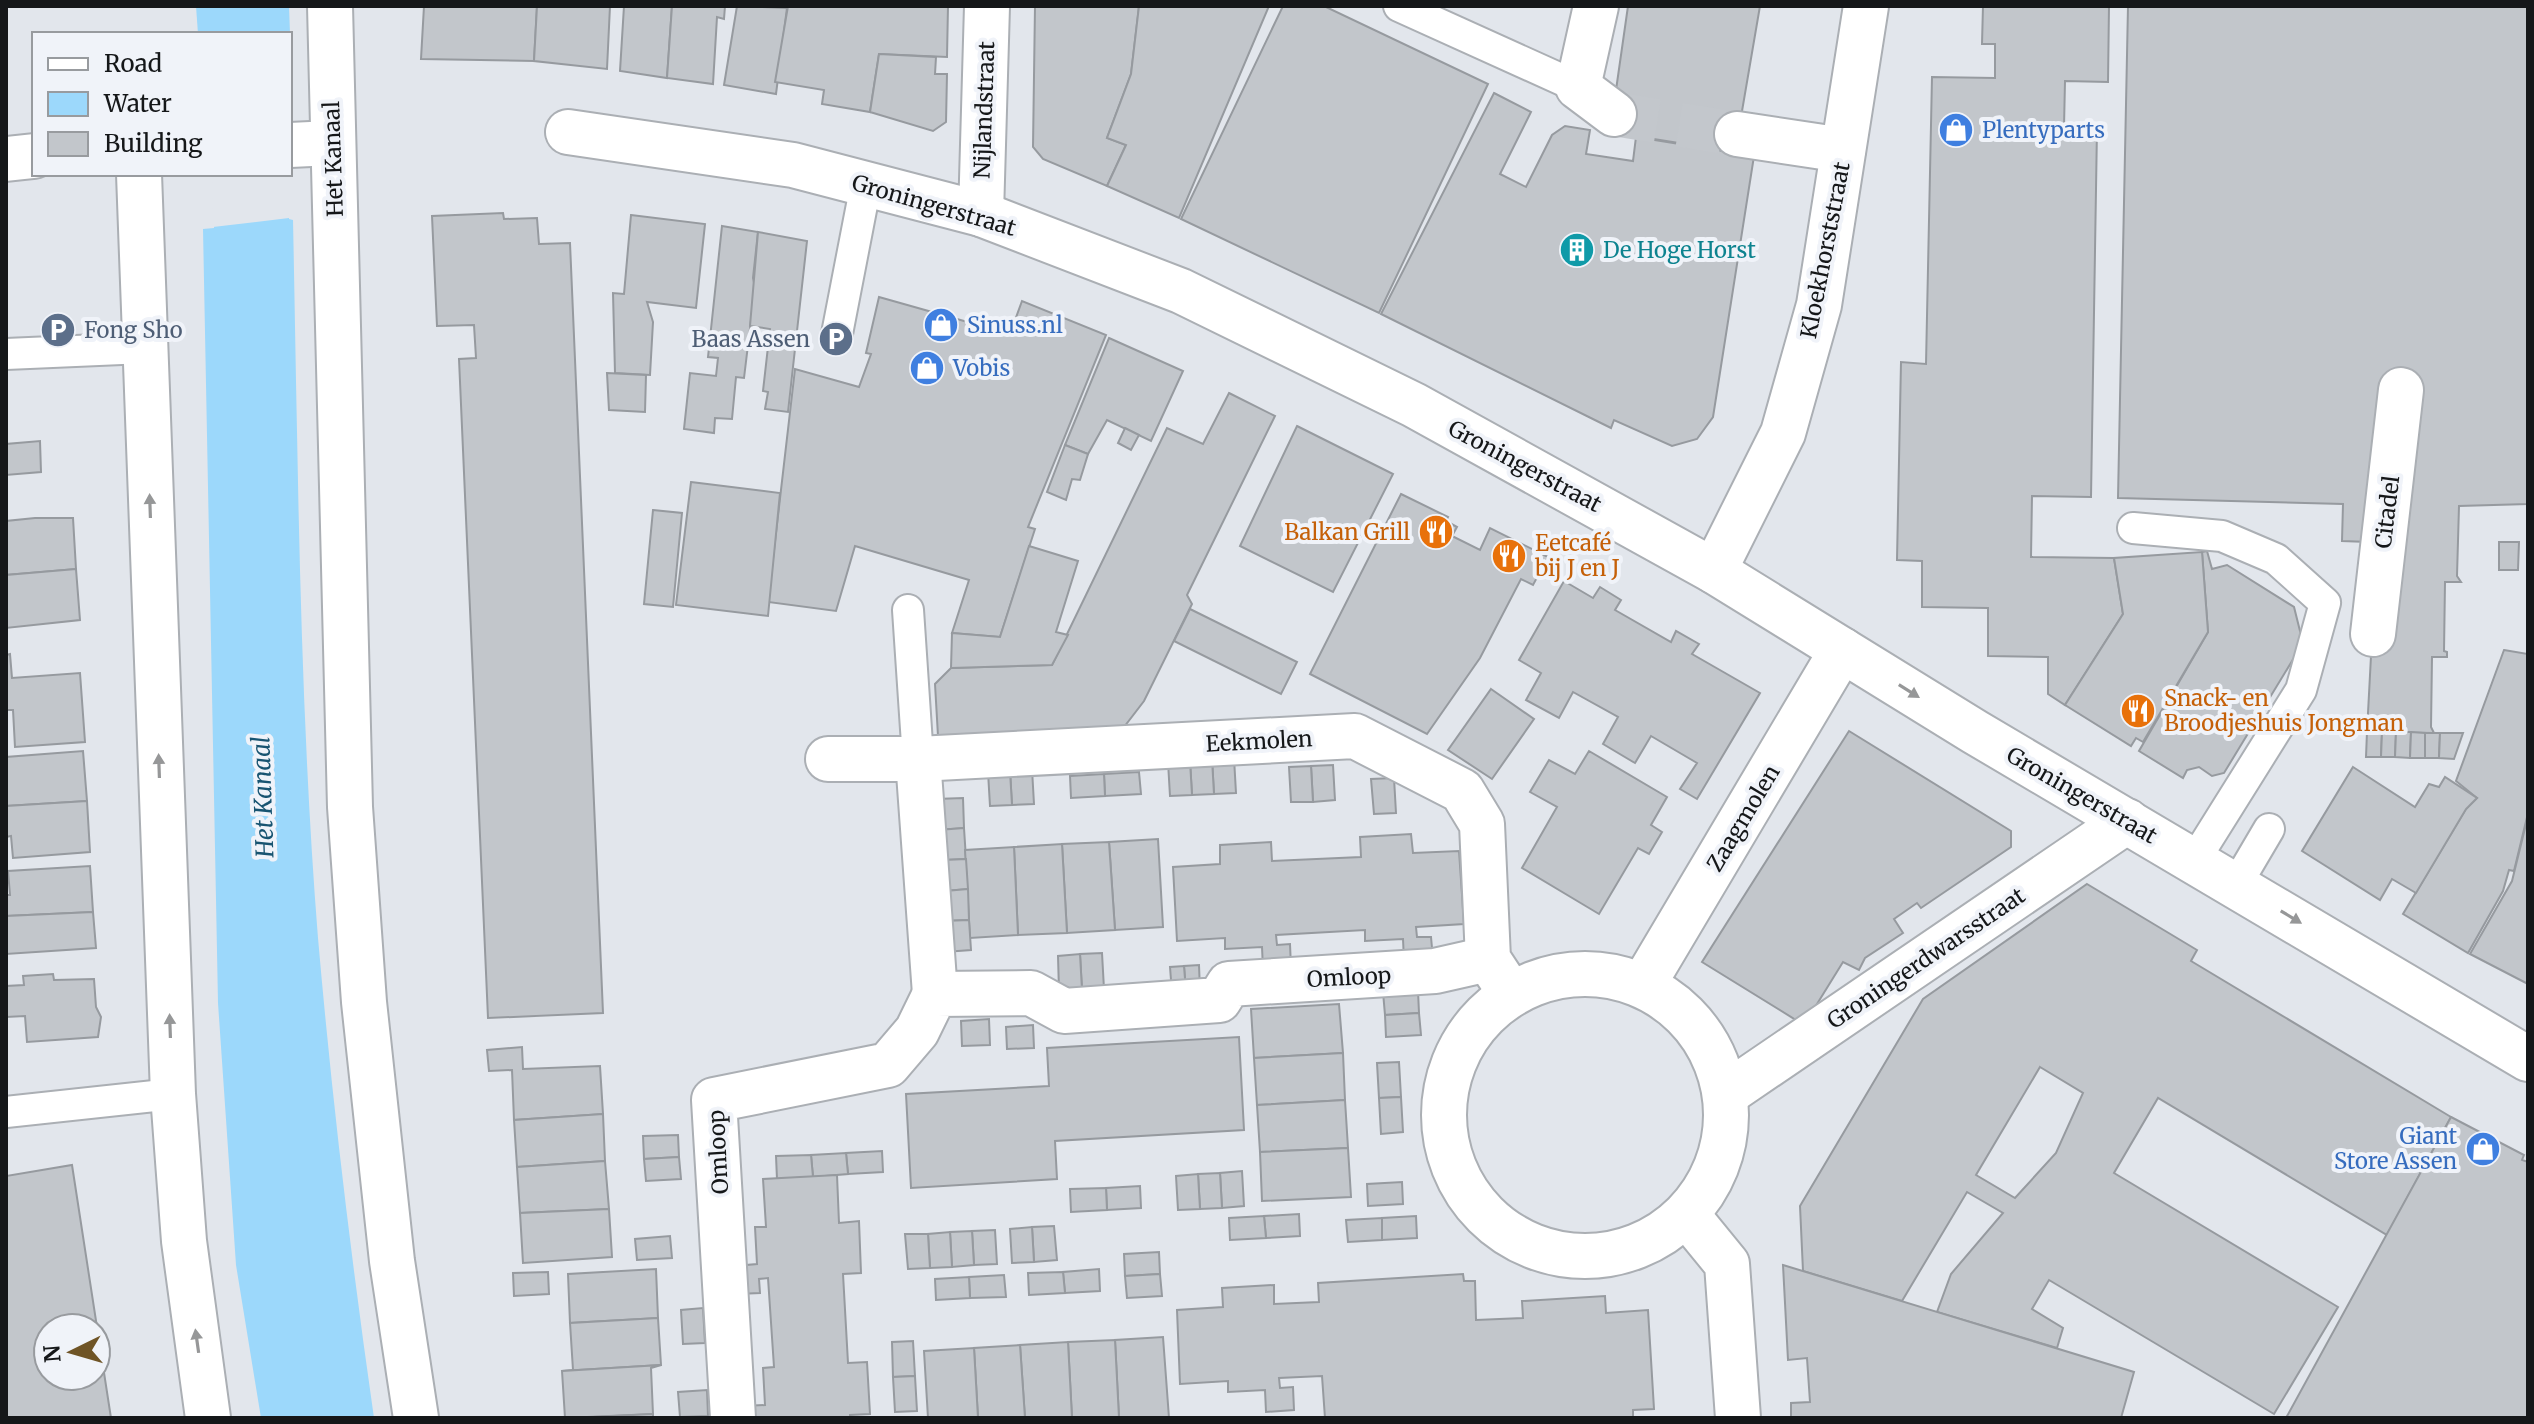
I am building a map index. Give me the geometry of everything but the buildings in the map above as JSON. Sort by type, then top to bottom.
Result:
[{"type":"street","name":"Het Kanaal","points":[[330,6],[311,144],[350,807],[364,1002],[392,1261],[416,1416]]},
{"type":"street","name":"Nijlandstraat","points":[[981,214],[987,6]]},
{"type":"street","points":[[1596,6],[1578,87],[1614,114]]},
{"type":"street","name":"Kloekhorststraat","points":[[1714,571],[1783,433],[1819,305],[1866,6]]},
{"type":"street","name":"Groningerstraat","points":[[568,132],[793,165],[981,214],[1181,291],[1345,370],[1714,571],[2528,1059]]},
{"type":"street","name":"Kloekhorststraat","points":[[1737,134],[1843,150]]},
{"type":"street","points":[[6,159],[32,156]]},
{"type":"street","points":[[139,176],[173,1094],[184,1241],[208,1418]]},
{"type":"street","name":"Citadel","points":[[2373,634],[2401,390]]},
{"type":"street","name":"Zaagmolen","points":[[1643,985],[1842,650]]},
{"type":"street","name":"Eekmolen","points":[[828,759],[918,759],[1355,736],[1462,791],[1482,824],[1499,976]]},
{"type":"street","points":[[918,759],[935,994]]},
{"type":"street","name":"Groningerdwarsstraat","points":[[1726,1094],[2127,821]]},
{"type":"street","name":"Omloop","points":[[733,1418],[714,1100],[888,1065],[917,1031],[935,994],[1031,993],[1064,1011],[1219,1000],[1229,984],[1435,971],[1499,976]]},
{"type":"street","points":[[1563,974],[1604,974],[1643,985],[1682,1011],[1711,1049],[1726,1094],[1727,1118],[1718,1166],[1687,1215],[1659,1236],[1639,1246],[1595,1257],[1549,1253],[1506,1233],[1472,1202],[1450,1160],[1443,1113],[1451,1066],[1499,976],[1536,981],[1563,974]]},
{"type":"street","points":[[1687,1215],[1727,1264],[1738,1418]]},
{"type":"lane","points":[[1399,6],[1432,13],[1578,87]]},
{"type":"lane","points":[[836,339],[866,184]]},
{"type":"lane","points":[[6,354],[145,348]]},
{"type":"lane","points":[[2133,528],[2222,536],[2276,559],[2325,603],[2301,690],[2194,861]]},
{"type":"lane","points":[[908,610],[918,759]]},
{"type":"lane","points":[[2236,885],[2269,829]]},
{"type":"lane","points":[[6,1112],[173,1094]]},
{"type":"water","points":[[196,6],[289,6],[290,32],[198,32]]},
{"type":"water","points":[[213,176],[287,176],[289,219],[293,220],[300,579],[318,938],[350,1238],[374,1418],[261,1418],[236,1265],[218,1003],[203,229],[214,228]]},
{"type":"pier","points":[[212,176],[289,176],[289,218],[213,227]]},
{"type":"tunnel","points":[[1614,114],[1737,134]]},
{"type":"place","name":"Plentyparts","points":[[1956,130]]},
{"type":"place","name":"De Hoge Horst","points":[[1577,250]]},
{"type":"place","name":"Sinuss.nl","points":[[941,325]]},
{"type":"place","name":"Fong Sho","points":[[58,330]]},
{"type":"place","name":"Baas Assen","points":[[836,339]]},
{"type":"place","name":"Vobis","points":[[927,368]]},
{"type":"place","name":"Balkan Grill","points":[[1436,532]]},
{"type":"place","name":"Eetcafé bij J en J","points":[[1509,556]]},
{"type":"place","name":"Snack- en Broodjeshuis Jongman","points":[[2138,711]]},
{"type":"place","name":"Giant Store Assen","points":[[2483,1149]]}]
